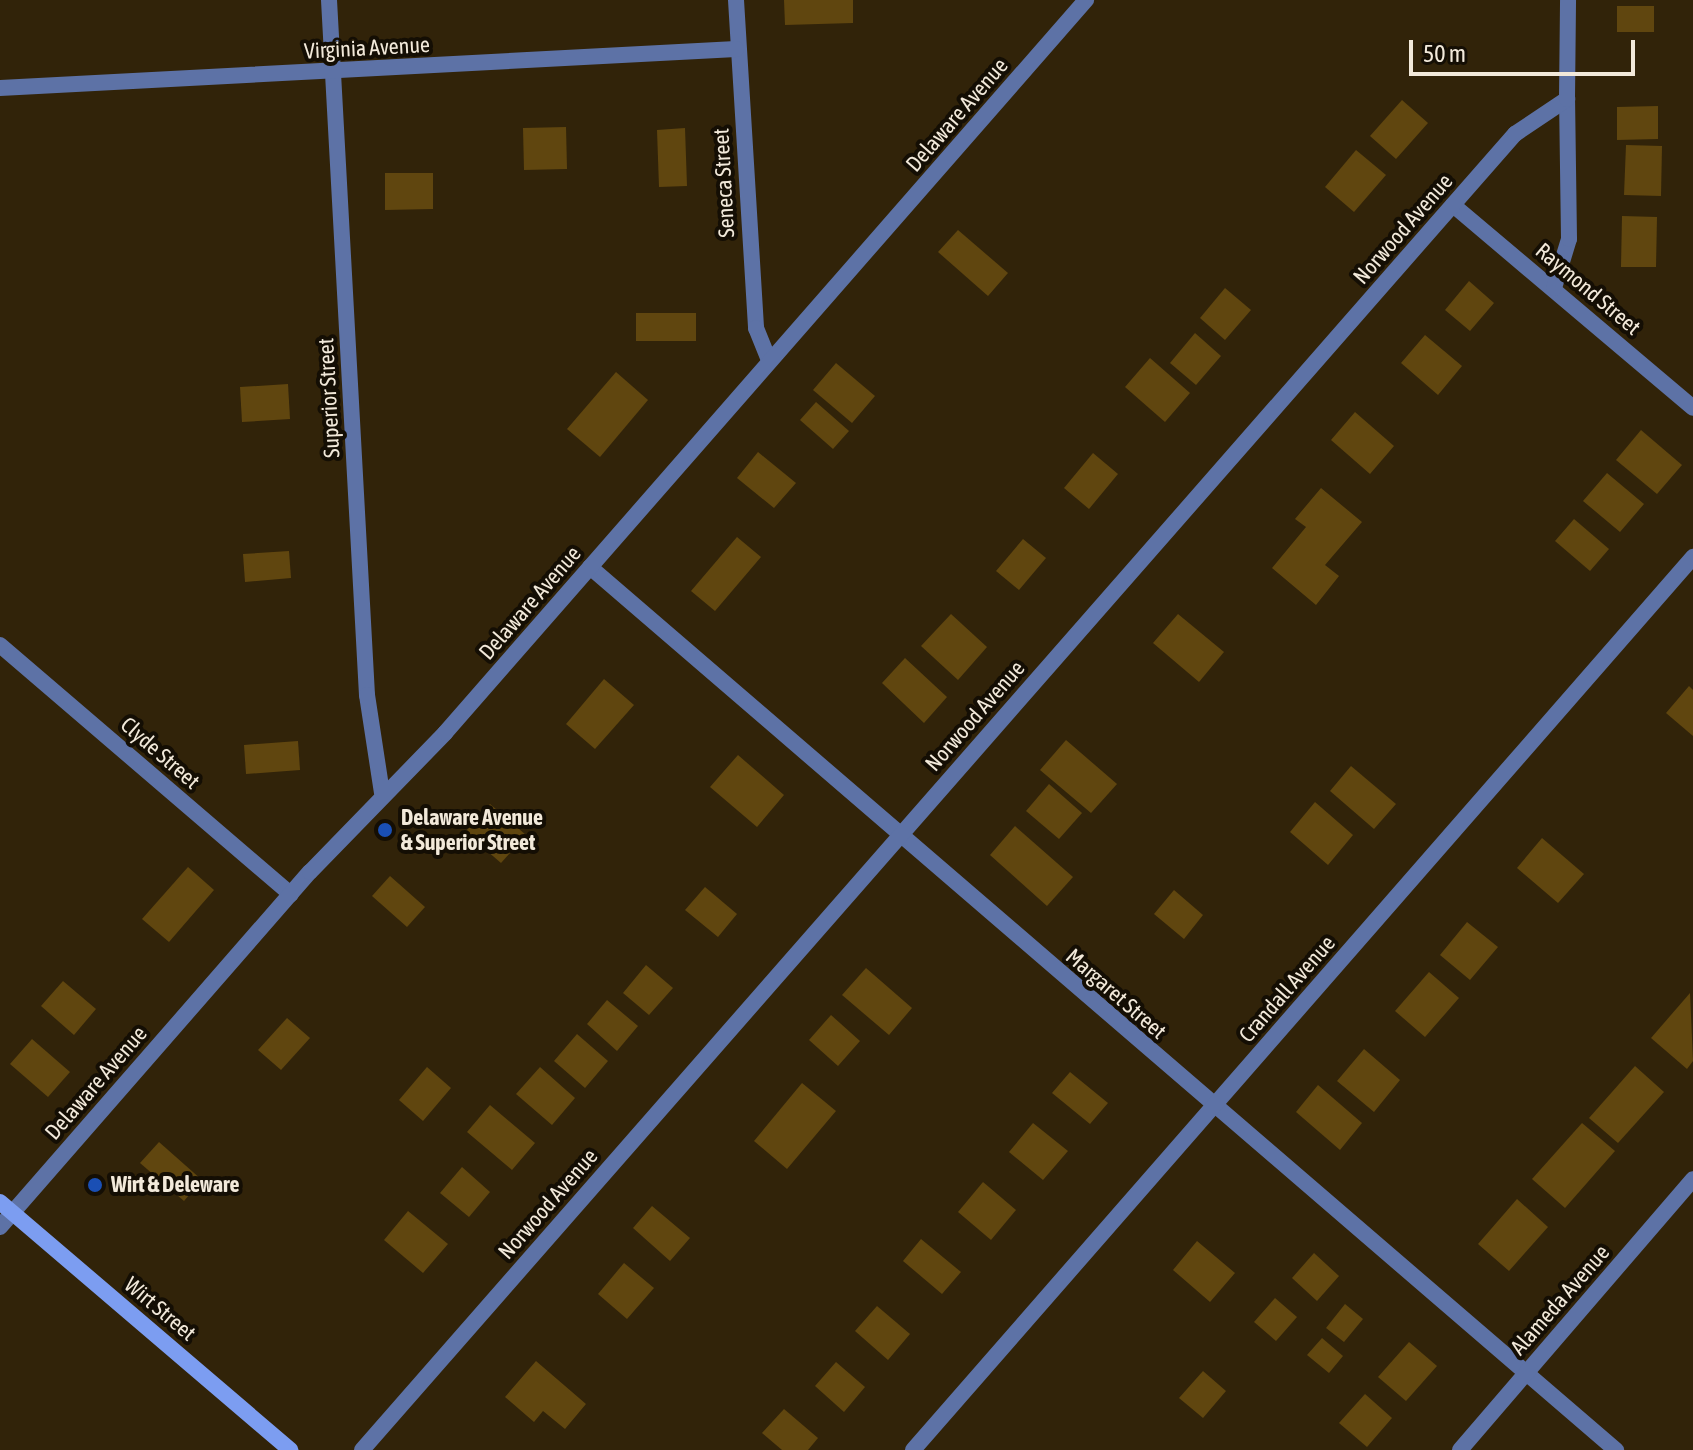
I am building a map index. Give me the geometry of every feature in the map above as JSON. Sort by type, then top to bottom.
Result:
[{"type":"main road","name":"Wirt Street","points":[[6,1207],[290,1450]]},
{"type":"street","name":"Superior Street","points":[[329,0],[367,695],[382,793]]},
{"type":"street","name":"Seneca Street","points":[[736,0],[736,49],[756,328],[769,361]]},
{"type":"street","name":"Delaware Avenue","points":[[0,1227],[6,1207],[590,567],[1086,0]]},
{"type":"street","points":[[1554,288],[1569,239],[1568,0]]},
{"type":"street","name":"Virginia Avenue","points":[[0,88],[736,49]]},
{"type":"street","name":"Norwood Avenue","points":[[362,1450],[1515,134],[1567,99]]},
{"type":"street","name":"Raymond Street","points":[[1453,205],[1693,408]]},
{"type":"street","name":"Crandall Avenue","points":[[913,1450],[1693,557]]},
{"type":"street","name":"Margaret Street","points":[[590,567],[898,836],[1616,1450]]},
{"type":"street","name":"Clyde Street","points":[[0,645],[291,894]]},
{"type":"street","name":"Alameda Avenue","points":[[1460,1450],[1693,1179]]},
{"type":"building","points":[[784,0],[853,0],[853,23],[785,25]]},
{"type":"building","points":[[1617,6],[1654,6],[1654,32],[1617,32]]},
{"type":"building","points":[[1402,100],[1428,123],[1396,159],[1370,136]]},
{"type":"building","points":[[1658,106],[1658,139],[1617,140],[1617,107]]},
{"type":"building","points":[[566,127],[567,169],[524,170],[523,128]]},
{"type":"building","points":[[685,128],[687,186],[659,187],[657,130]]},
{"type":"building","points":[[1626,145],[1662,146],[1661,196],[1624,195]]},
{"type":"building","points":[[1356,150],[1386,175],[1354,212],[1325,187]]},
{"type":"building","points":[[385,173],[433,173],[433,209],[385,210]]},
{"type":"building","points":[[1622,216],[1657,217],[1656,267],[1621,267]]},
{"type":"building","points":[[958,230],[1008,273],[988,296],[938,252]]},
{"type":"building","points":[[1469,281],[1494,303],[1470,331],[1445,310]]},
{"type":"building","points":[[1225,288],[1251,310],[1225,340],[1200,318]]},
{"type":"building","points":[[636,313],[696,313],[696,341],[636,341]]},
{"type":"building","points":[[1195,333],[1221,356],[1196,385],[1170,363]]},
{"type":"building","points":[[1425,335],[1462,366],[1438,395],[1401,363]]},
{"type":"building","points":[[1150,358],[1190,393],[1165,422],[1125,387]]},
{"type":"building","points":[[836,363],[875,396],[852,423],[813,390]]},
{"type":"building","points":[[616,372],[648,400],[600,457],[567,429]]},
{"type":"building","points":[[288,384],[290,419],[242,422],[240,387]]},
{"type":"building","points":[[816,402],[849,431],[833,449],[800,420]]},
{"type":"building","points":[[1355,412],[1394,446],[1370,474],[1331,440]]},
{"type":"building","points":[[1641,430],[1682,465],[1657,494],[1616,460]]},
{"type":"building","points":[[758,452],[796,483],[774,508],[737,478]]},
{"type":"building","points":[[1093,453],[1118,474],[1089,509],[1064,488]]},
{"type":"building","points":[[1607,473],[1644,504],[1620,532],[1583,501]]},
{"type":"building","points":[[1321,488],[1362,522],[1325,565],[1339,576],[1316,605],[1272,568],[1306,527],[1295,519]]},
{"type":"building","points":[[1574,519],[1609,549],[1590,571],[1555,541]]},
{"type":"building","points":[[737,537],[761,557],[715,611],[691,591]]},
{"type":"building","points":[[1023,539],[1046,558],[1019,590],[996,571]]},
{"type":"building","points":[[289,551],[291,578],[245,582],[243,554]]},
{"type":"building","points":[[951,614],[987,647],[958,680],[921,646]]},
{"type":"building","points":[[1178,614],[1224,652],[1199,682],[1153,643]]},
{"type":"building","points":[[905,658],[947,697],[924,723],[882,683]]},
{"type":"building","points":[[604,679],[634,705],[595,749],[566,724]]},
{"type":"building","points":[[1689,686],[1693,690],[1693,736],[1666,713]]},
{"type":"building","points":[[1066,740],[1117,784],[1091,813],[1040,770]]},
{"type":"building","points":[[298,741],[300,770],[246,774],[244,745]]},
{"type":"building","points":[[738,755],[784,795],[757,827],[710,787]]},
{"type":"building","points":[[1351,766],[1396,804],[1374,829],[1330,791]]},
{"type":"building","points":[[1049,784],[1082,813],[1059,839],[1026,811]]},
{"type":"building","points":[[1315,802],[1353,835],[1328,865],[1290,832]]},
{"type":"building","points":[[490,804],[526,835],[501,863],[465,832]]},
{"type":"building","points":[[1015,826],[1073,877],[1047,906],[990,855]]},
{"type":"building","points":[[1542,838],[1584,874],[1558,903],[1517,868]]},
{"type":"building","points":[[188,867],[214,890],[169,942],[142,919]]},
{"type":"building","points":[[390,876],[425,907],[407,927],[372,896]]},
{"type":"building","points":[[705,887],[737,914],[718,937],[685,910]]},
{"type":"building","points":[[1174,890],[1203,915],[1184,939],[1154,914]]},
{"type":"building","points":[[1467,922],[1498,947],[1470,980],[1440,955]]},
{"type":"building","points":[[646,965],[673,988],[649,1015],[623,993]]},
{"type":"building","points":[[866,968],[912,1008],[889,1035],[842,995]]},
{"type":"building","points":[[1429,972],[1459,998],[1425,1037],[1395,1011]]},
{"type":"building","points":[[63,981],[96,1009],[74,1035],[41,1006]]},
{"type":"building","points":[[1690,993],[1693,1061],[1687,1069],[1651,1038]]},
{"type":"building","points":[[607,1000],[638,1026],[617,1051],[587,1024]]},
{"type":"building","points":[[831,1015],[860,1041],[838,1066],[809,1040]]},
{"type":"building","points":[[287,1018],[310,1038],[281,1070],[258,1050]]},
{"type":"building","points":[[577,1034],[608,1061],[585,1088],[554,1061]]},
{"type":"building","points":[[32,1039],[70,1072],[48,1097],[10,1064]]},
{"type":"building","points":[[1364,1049],[1400,1080],[1374,1112],[1337,1081]]},
{"type":"building","points":[[1635,1066],[1664,1092],[1618,1143],[1589,1118]]},
{"type":"building","points":[[427,1067],[451,1088],[423,1121],[399,1100]]},
{"type":"building","points":[[540,1067],[575,1098],[552,1125],[516,1094]]},
{"type":"building","points":[[1070,1072],[1108,1103],[1090,1124],[1052,1093]]},
{"type":"building","points":[[802,1083],[836,1111],[787,1169],[754,1141]]},
{"type":"building","points":[[1318,1085],[1362,1123],[1340,1150],[1296,1112]]},
{"type":"building","points":[[490,1105],[535,1143],[512,1170],[467,1132]]},
{"type":"building","points":[[1033,1123],[1068,1151],[1043,1180],[1009,1152]]},
{"type":"building","points":[[1582,1123],[1615,1151],[1565,1208],[1532,1179]]},
{"type":"building","points":[[159,1142],[202,1180],[184,1201],[140,1163]]},
{"type":"building","points":[[462,1167],[490,1192],[469,1217],[440,1193]]},
{"type":"building","points":[[983,1182],[1016,1210],[991,1240],[958,1212]]},
{"type":"building","points":[[1517,1199],[1548,1227],[1509,1271],[1478,1244]]},
{"type":"building","points":[[652,1206],[690,1238],[670,1261],[633,1228]]},
{"type":"building","points":[[408,1211],[448,1244],[423,1273],[384,1240]]},
{"type":"building","points":[[921,1239],[961,1272],[942,1294],[903,1261]]},
{"type":"building","points":[[1197,1241],[1235,1273],[1210,1302],[1173,1270]]},
{"type":"building","points":[[1314,1253],[1339,1276],[1317,1301],[1292,1278]]},
{"type":"building","points":[[624,1263],[654,1288],[627,1319],[598,1294]]},
{"type":"building","points":[[1275,1298],[1297,1317],[1276,1341],[1254,1322]]},
{"type":"building","points":[[1345,1304],[1363,1319],[1344,1342],[1326,1328]]},
{"type":"building","points":[[877,1306],[910,1334],[888,1360],[855,1331]]},
{"type":"building","points":[[1322,1338],[1343,1356],[1329,1373],[1307,1355]]},
{"type":"building","points":[[1409,1342],[1437,1366],[1406,1401],[1378,1377]]},
{"type":"building","points":[[536,1361],[586,1404],[565,1429],[543,1411],[534,1422],[505,1397]]},
{"type":"building","points":[[836,1362],[865,1387],[844,1412],[815,1386]]},
{"type":"building","points":[[1203,1371],[1226,1391],[1203,1418],[1179,1398]]},
{"type":"building","points":[[1365,1394],[1392,1418],[1367,1447],[1339,1423]]},
{"type":"building","points":[[784,1409],[818,1438],[808,1450],[782,1450],[762,1433]]},
{"type":"place","name":"Delaware Avenue & Superior Street","points":[[385,830]]},
{"type":"place","name":"Wirt & Deleware","points":[[95,1185]]}]
